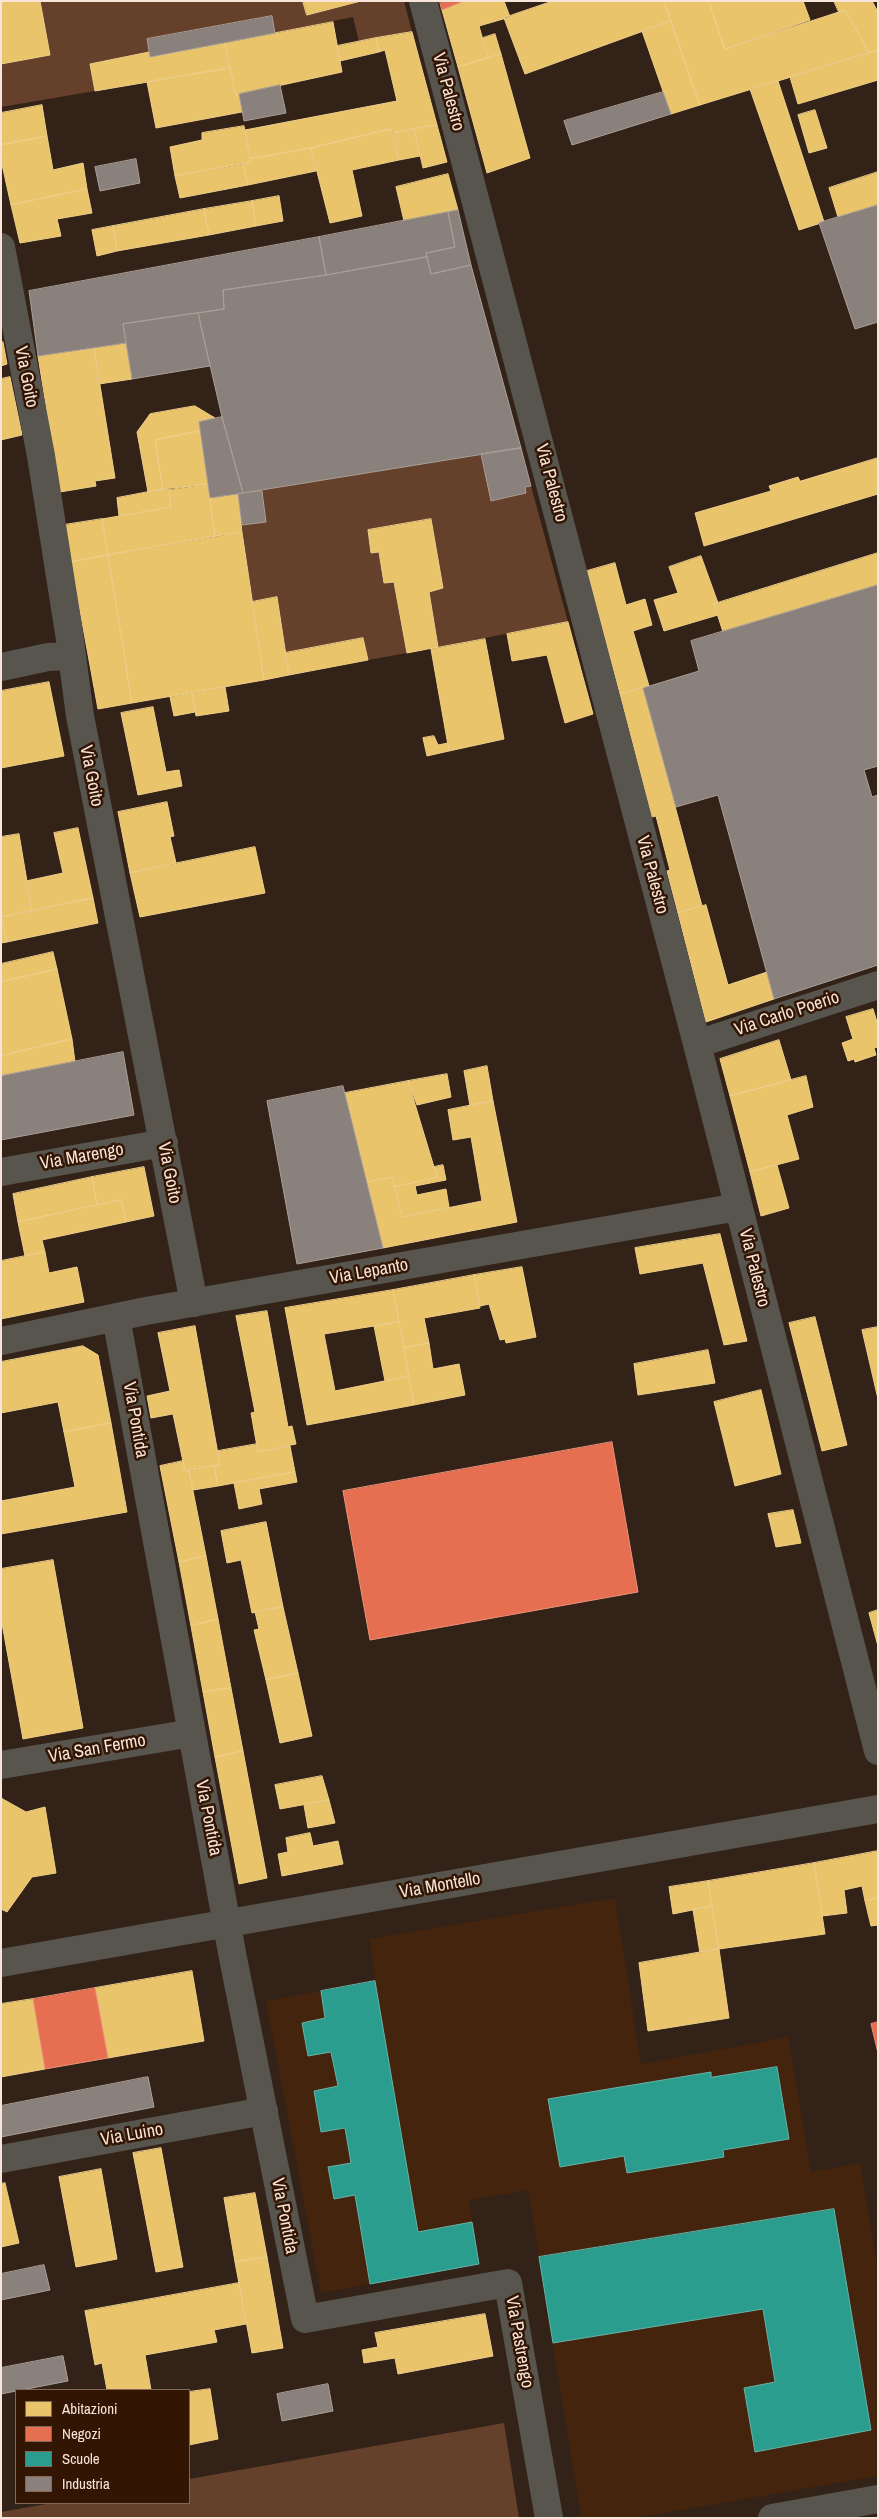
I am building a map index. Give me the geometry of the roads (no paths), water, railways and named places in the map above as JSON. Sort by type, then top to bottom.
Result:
[{"type":"street","name":"Via Palestro","points":[[423,1],[697,1044],[878,1751]]},
{"type":"street","name":"Via Goito","points":[[1,247],[41,456],[83,735],[194,1302]]},
{"type":"street","points":[[1,667],[48,657],[71,656]]},
{"type":"street","name":"Via Carlo Poerio","points":[[697,1044],[878,985]]},
{"type":"street","name":"Via Marengo","points":[[1,1172],[164,1143]]},
{"type":"street","name":"Via Lepanto","points":[[1,1341],[194,1302],[738,1207]]},
{"type":"street","name":"Via Pontida","points":[[116,1317],[227,1924],[305,2319]]},
{"type":"street","name":"Via San Fermo","points":[[1,1765],[192,1733]]},
{"type":"street","name":"Via Montello","points":[[1,1963],[878,1809]]},
{"type":"street","name":"Via Luino","points":[[1,2159],[264,2111]]},
{"type":"street","name":"Via Pastrengo","points":[[305,2319],[508,2282],[549,2518]]},
{"type":"street","points":[[772,2518],[878,2499]]}]
